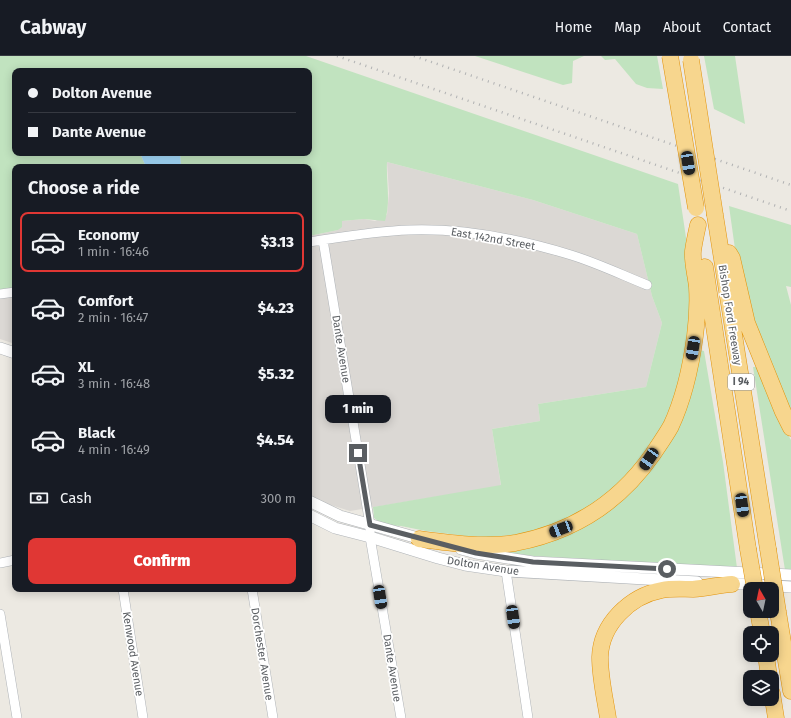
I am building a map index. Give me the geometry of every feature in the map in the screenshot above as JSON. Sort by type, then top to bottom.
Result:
[{"type":"highway","name":"Bishop Ford Freeway","points":[[670,56],[696,208],[754,582]]},
{"type":"highway","name":"Bishop Ford Freeway","points":[[691,58],[791,691]]},
{"type":"highway","points":[[716,223],[732,258],[747,322],[783,412],[791,428]]},
{"type":"highway","points":[[419,539],[452,544],[489,544],[514,543],[539,537],[572,525],[596,511],[617,496],[640,472],[670,426],[682,396],[691,361],[697,306],[697,287],[693,252],[698,225]]},
{"type":"highway","points":[[608,718],[601,676],[600,656],[604,638],[609,626],[622,610],[648,594],[663,590],[732,584]]},
{"type":"highway","points":[[779,619],[791,652]]},
{"type":"highway","points":[[765,706],[767,718]]},
{"type":"highway","points":[[774,706],[776,718]]},
{"type":"street","name":"East 142nd Street","points":[[312,242],[355,234],[410,230],[446,230],[479,234],[572,255],[647,285]]},
{"type":"street","name":"Dante Avenue","points":[[324,240],[370,525],[370,537],[401,718]]},
{"type":"street","points":[[0,294],[12,292]]},
{"type":"street","points":[[0,348],[12,352]]},
{"type":"street","name":"Dolton Avenue","points":[[312,502],[340,516],[419,539],[476,553],[533,562],[791,575]]},
{"type":"street","name":"Dolton Avenue","points":[[312,517],[335,528],[438,558],[465,565],[506,571],[791,587]]},
{"type":"street","points":[[0,563],[12,561]]},
{"type":"street","points":[[506,571],[528,718]]},
{"type":"street","name":"Kenwood Avenue","points":[[123,592],[143,718]]},
{"type":"street","name":"Dorchester Avenue","points":[[252,592],[273,718]]},
{"type":"street","points":[[0,614],[17,718]]},
{"type":"shaded area","points":[[387,162],[533,200],[637,234],[652,296],[662,323],[646,387],[538,404],[540,421],[492,429],[501,486],[350,511],[312,498],[312,235],[338,230],[342,221],[364,219],[375,221],[387,215],[389,193]]},
{"type":"shaded area","points":[[12,296],[12,343],[0,339],[0,298]]},
{"type":"green space","points":[[0,56],[306,56],[678,184],[688,251],[690,319],[686,354],[674,398],[658,437],[638,469],[580,514],[549,527],[523,534],[492,537],[465,536],[401,526],[383,525],[374,518],[373,507],[501,485],[492,429],[540,421],[538,404],[646,387],[662,323],[652,296],[637,234],[533,200],[387,162],[388,206],[385,221],[364,219],[342,221],[342,227],[338,230],[312,235],[312,164],[181,164],[180,156],[312,156],[312,68],[12,68],[12,156],[141,156],[145,164],[12,164],[12,289],[0,291]]},
{"type":"green space","points":[[475,56],[584,56],[573,61],[572,83],[563,85]]},
{"type":"green space","points":[[601,56],[657,56],[663,89],[647,88],[636,84],[615,59],[605,60]]},
{"type":"green space","points":[[704,56],[735,56],[745,124],[714,109]]},
{"type":"green space","points":[[729,206],[791,225],[791,287],[786,286],[791,305],[791,416],[761,345],[736,256]]},
{"type":"green space","points":[[699,350],[704,351],[723,462],[737,568],[534,556],[493,551],[548,540],[649,471]]},
{"type":"green space","points":[[753,367],[757,367],[781,422],[791,440],[791,571],[785,570]]},
{"type":"water","points":[[141,156],[180,156],[181,164],[145,164]]},
{"type":"railway","points":[[337,56],[791,211]]},
{"type":"railway","points":[[414,56],[791,185]]},
{"type":"route","points":[[358,453],[370,525],[476,553],[533,562],[667,569]]}]
